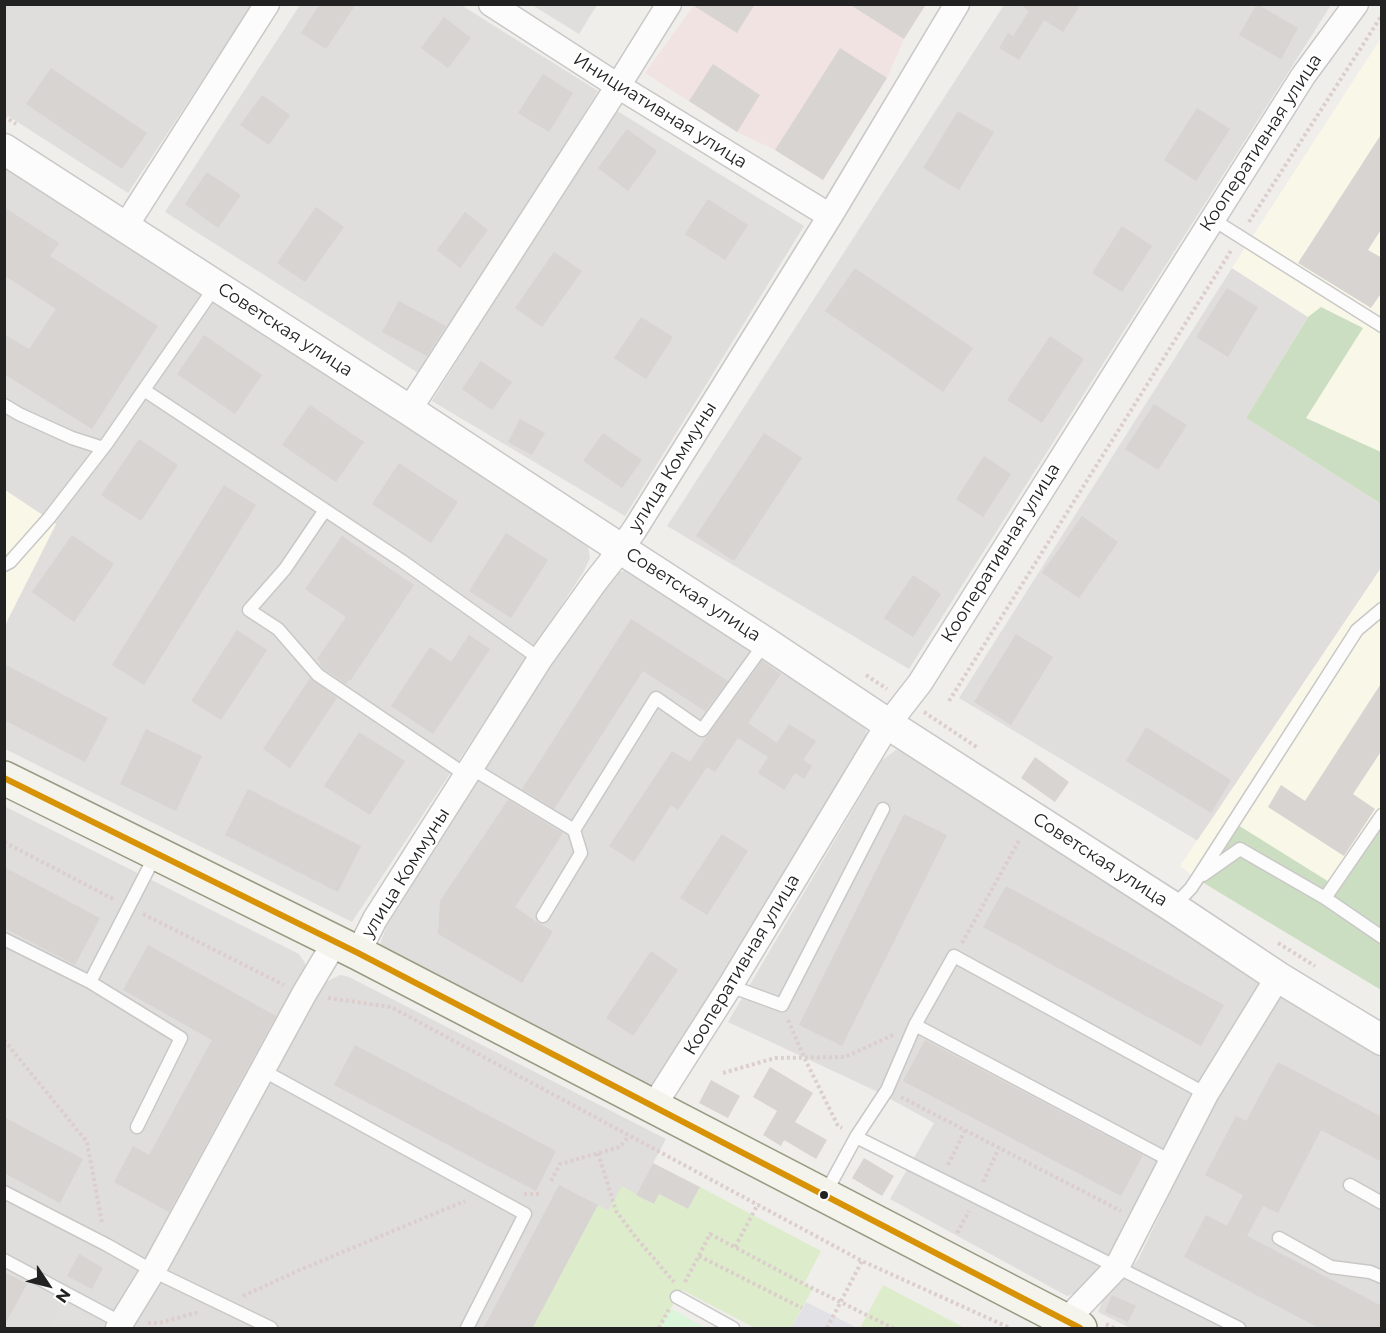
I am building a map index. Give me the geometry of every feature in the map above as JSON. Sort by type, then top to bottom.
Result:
[{"type":"main road","points":[[4,778],[347,947],[1072,1327]]},
{"type":"street","points":[[126,227],[267,4]]},
{"type":"street","name":"Инициативная улица","points":[[491,4],[618,86],[830,216]]},
{"type":"street","points":[[409,410],[669,4]]},
{"type":"street","name":"улица Коммуны","points":[[120,1326],[153,1271],[304,994],[375,919],[540,659],[621,549],[830,216],[957,4]]},
{"type":"street","name":"Кооперативная улица","points":[[653,1107],[730,986],[888,724],[926,673],[1302,76],[1356,4]]},
{"type":"street","name":"Советская улица","points":[[4,149],[409,410],[1278,977],[1382,1040]]},
{"type":"street","points":[[1072,1327],[1077,1309],[1117,1267],[1206,1094],[1278,977]]},
{"type":"lane","points":[[1212,219],[1382,326]]},
{"type":"lane","points":[[4,565],[10,562],[49,518],[103,448],[216,286]]},
{"type":"lane","points":[[144,390],[402,561],[540,659]]},
{"type":"lane","points":[[4,405],[72,438],[103,448]]},
{"type":"lane","points":[[326,510],[285,568],[249,610],[278,629],[318,675],[468,771],[574,830],[581,853],[543,916]]},
{"type":"lane","points":[[1173,907],[1197,879],[1357,630],[1382,609]]},
{"type":"lane","points":[[574,830],[656,698],[702,730],[765,642]]},
{"type":"lane","points":[[730,986],[783,1005],[883,809]]},
{"type":"lane","points":[[1325,898],[1382,814]]},
{"type":"lane","points":[[1197,879],[1240,849],[1325,898],[1382,938]]},
{"type":"lane","points":[[90,982],[156,854]]},
{"type":"lane","points":[[4,939],[90,982],[181,1038],[137,1127]]},
{"type":"lane","points":[[824,1196],[856,1137],[887,1090],[915,1025],[954,956],[1206,1094]]},
{"type":"lane","points":[[915,1025],[1171,1161]]},
{"type":"lane","points":[[262,1070],[525,1214],[466,1329]]},
{"type":"lane","points":[[856,1137],[1239,1329]]},
{"type":"lane","points":[[1350,1185],[1382,1203]]},
{"type":"lane","points":[[4,1192],[153,1271],[271,1329]]},
{"type":"lane","points":[[1279,1238],[1331,1267],[1370,1272],[1382,1277]]},
{"type":"lane","points":[[4,1260],[120,1326]]},
{"type":"lane","points":[[677,1297],[733,1328]]},
{"type":"path","points":[[949,700],[1382,15]]},
{"type":"path","points":[[954,956],[1033,817]]},
{"type":"path","points":[[783,1005],[804,1057],[838,1126],[856,1137]]},
{"type":"path","points":[[723,1073],[775,1058],[845,1057],[915,1025]]},
{"type":"path","points":[[4,1040],[87,1142],[107,1245]]},
{"type":"path","points":[[887,1090],[1124,1212]]},
{"type":"path","points":[[941,1179],[965,1130]]},
{"type":"path","points":[[551,1181],[560,1164],[620,1147],[630,1136],[862,1261],[1010,1329]]},
{"type":"path","points":[[598,1153],[616,1211],[675,1282]]},
{"type":"path","points":[[120,1326],[159,1323],[224,1305],[302,1269],[486,1192],[542,1194]]},
{"type":"path","points":[[735,1247],[758,1204]]},
{"type":"path","points":[[802,1308],[699,1256],[711,1234],[893,1329]]},
{"type":"path","points":[[827,1329],[862,1261]]},
{"type":"shaded area","points":[[4,5],[252,5],[128,193],[5,114]]},
{"type":"shaded area","points":[[300,5],[461,5],[598,91],[423,376],[165,212]]},
{"type":"shaded area","points":[[532,5],[597,5],[579,34]]},
{"type":"shaded area","points":[[694,5],[926,5],[904,39],[887,78],[823,180],[775,150],[737,132],[645,73]]},
{"type":"shaded area","points":[[1004,5],[1331,5],[909,669],[667,526]]},
{"type":"shaded area","points":[[1381,38],[1381,504],[1246,418],[1308,317],[1232,268]]},
{"type":"shaded area","points":[[614,109],[804,226],[625,516],[432,401]]},
{"type":"shaded area","points":[[4,166],[577,534],[588,546],[590,558],[584,571],[352,922],[5,749],[5,625],[56,524],[5,490]]},
{"type":"shaded area","points":[[1232,268],[1308,317],[1247,418],[1381,504],[1381,568],[1198,841],[959,698]]},
{"type":"shaded area","points":[[5,490],[56,524],[5,625]]},
{"type":"shaded area","points":[[1381,568],[1381,990],[1197,879],[1180,866]]},
{"type":"shaded area","points":[[627,570],[864,720],[868,740],[662,1077],[646,1091],[385,959],[380,944],[387,925],[579,619],[614,574]]},
{"type":"shaded area","points":[[896,750],[907,751],[1263,981],[1122,1241],[1084,1290],[1067,1296],[890,1199],[934,1123],[876,1091],[728,1022],[882,760]]},
{"type":"shaded area","points":[[4,806],[299,954],[305,963],[307,981],[109,1328],[5,1328]]},
{"type":"shaded area","points":[[340,975],[349,977],[666,1139],[636,1195],[608,1211],[597,1206],[532,1328],[131,1328],[175,1257],[324,983]]},
{"type":"shaded area","points":[[1281,996],[1381,1054],[1381,1328],[1130,1328],[1098,1312],[1105,1294],[1138,1260],[1214,1101],[1272,1003]]},
{"type":"shaded area","points":[[64,1302],[99,1322],[95,1328],[49,1328]]},
{"type":"shaded area","points":[[806,1302],[834,1316],[857,1328],[791,1328]]},
{"type":"green space","points":[[1321,307],[1363,328],[1306,418],[1381,452],[1381,504],[1246,418],[1308,317]]},
{"type":"green space","points":[[1381,815],[1381,990],[1197,879],[1233,822],[1334,885]]},
{"type":"green space","points":[[622,1186],[653,1204],[659,1194],[688,1209],[700,1187],[821,1251],[804,1284],[813,1288],[791,1328],[755,1328],[682,1290],[659,1328],[532,1328],[598,1205],[608,1211]]},
{"type":"green space","points":[[883,1285],[965,1328],[860,1328]]},
{"type":"green space","points":[[670,1308],[705,1328],[659,1328]]},
{"type":"building","points":[[320,4],[356,4],[326,49],[301,33]]},
{"type":"building","points":[[691,4],[755,4],[737,33]]},
{"type":"building","points":[[849,4],[926,4],[904,39]]},
{"type":"building","points":[[1020,4],[1081,4],[1063,32],[1044,20],[1019,60],[999,48],[1008,33],[1013,36],[1029,11]]},
{"type":"building","points":[[1257,4],[1298,28],[1281,59],[1239,35]]},
{"type":"building","points":[[444,17],[471,38],[448,68],[421,48]]},
{"type":"building","points":[[840,48],[887,78],[823,180],[775,150]]},
{"type":"building","points":[[713,64],[760,95],[737,132],[689,101]]},
{"type":"building","points":[[51,68],[147,133],[122,169],[26,104]]},
{"type":"building","points":[[543,74],[573,93],[549,132],[518,113]]},
{"type":"building","points":[[262,95],[290,115],[269,145],[240,125]]},
{"type":"building","points":[[1197,108],[1230,129],[1196,181],[1164,160]]},
{"type":"building","points":[[958,111],[994,132],[959,190],[923,168]]},
{"type":"building","points":[[627,129],[657,151],[628,191],[598,168]]},
{"type":"building","points":[[1382,133],[1382,228],[1368,250],[1382,258],[1382,292],[1371,308],[1298,263]]},
{"type":"building","points":[[207,172],[241,195],[218,228],[185,204]]},
{"type":"building","points":[[708,199],[748,225],[725,260],[685,234]]},
{"type":"building","points":[[4,207],[59,243],[50,256],[158,326],[92,429],[4,374],[4,334],[29,349],[56,309],[4,275]]},
{"type":"building","points":[[316,207],[344,227],[305,282],[277,263]]},
{"type":"building","points":[[465,212],[488,230],[460,268],[437,250]]},
{"type":"building","points":[[1122,226],[1152,246],[1122,292],[1092,273]]},
{"type":"building","points":[[554,252],[582,271],[542,327],[515,308]]},
{"type":"building","points":[[855,268],[973,348],[943,392],[825,311]]},
{"type":"building","points":[[1227,288],[1258,307],[1228,357],[1196,337]]},
{"type":"building","points":[[399,301],[446,326],[427,356],[382,332]]},
{"type":"building","points":[[641,317],[673,337],[646,379],[614,358]]},
{"type":"building","points":[[204,335],[262,375],[235,414],[177,374]]},
{"type":"building","points":[[1050,336],[1084,359],[1042,423],[1007,400]]},
{"type":"building","points":[[481,361],[512,382],[492,410],[462,389]]},
{"type":"building","points":[[1154,404],[1187,425],[1158,470],[1125,449]]},
{"type":"building","points":[[310,405],[364,442],[336,482],[282,445]]},
{"type":"building","points":[[520,419],[545,433],[532,455],[508,442]]},
{"type":"building","points":[[603,433],[642,460],[622,488],[583,461]]},
{"type":"building","points":[[764,433],[802,458],[734,561],[696,536]]},
{"type":"building","points":[[139,439],[178,465],[141,521],[101,495]]},
{"type":"building","points":[[984,456],[1011,474],[983,517],[956,499]]},
{"type":"building","points":[[399,463],[458,502],[431,543],[372,504]]},
{"type":"building","points":[[224,485],[256,505],[144,685],[112,665]]},
{"type":"building","points":[[1082,516],[1118,542],[1079,598],[1042,573]]},
{"type":"building","points":[[506,533],[548,560],[511,618],[469,591]]},
{"type":"building","points":[[72,535],[114,564],[74,622],[32,592]]},
{"type":"building","points":[[342,536],[414,585],[346,684],[324,669],[317,659],[346,617],[305,589]]},
{"type":"building","points":[[913,575],[941,594],[913,637],[884,618]]},
{"type":"building","points":[[631,619],[728,681],[705,711],[643,671],[554,809],[522,789]]},
{"type":"building","points":[[237,630],[267,650],[221,720],[191,701]]},
{"type":"building","points":[[1016,634],[1053,657],[1011,725],[974,702]]},
{"type":"building","points":[[469,635],[490,649],[433,734],[391,706],[430,647],[451,662]]},
{"type":"building","points":[[762,661],[781,674],[748,723],[777,743],[789,724],[816,741],[803,760],[812,766],[804,779],[795,773],[784,790],[758,773],[768,757],[738,738],[715,772],[707,767],[678,810],[671,805],[634,862],[609,846],[672,751],[690,762]]},
{"type":"building","points":[[4,664],[108,718],[85,762],[4,720]]},
{"type":"building","points":[[310,678],[337,698],[290,768],[263,749]]},
{"type":"building","points":[[1382,682],[1382,750],[1353,794],[1375,809],[1344,856],[1268,807],[1281,785],[1305,801]]},
{"type":"building","points":[[1146,727],[1231,780],[1211,813],[1126,761]]},
{"type":"building","points":[[146,729],[202,756],[176,811],[120,784]]},
{"type":"building","points":[[359,732],[405,761],[370,815],[324,786]]},
{"type":"building","points":[[1035,757],[1069,782],[1055,802],[1021,778]]},
{"type":"building","points":[[248,789],[361,846],[338,892],[225,835]]},
{"type":"building","points":[[508,800],[563,833],[515,907],[553,931],[522,983],[438,934],[440,901]]},
{"type":"building","points":[[904,814],[947,835],[842,1046],[799,1025]]},
{"type":"building","points":[[722,834],[748,851],[707,915],[680,898]]},
{"type":"building","points":[[4,867],[100,918],[75,965],[4,928]]},
{"type":"building","points":[[1006,886],[1224,1005],[1201,1046],[983,927]]},
{"type":"building","points":[[148,945],[276,1016],[169,1212],[114,1182],[133,1146],[149,1155],[212,1040],[123,990]]},
{"type":"building","points":[[651,951],[678,970],[633,1036],[606,1018]]},
{"type":"building","points":[[925,1040],[1143,1155],[1121,1196],[903,1081]]},
{"type":"building","points":[[355,1045],[556,1151],[536,1191],[334,1085]]},
{"type":"building","points":[[1278,1062],[1382,1117],[1382,1162],[1321,1130],[1278,1213],[1263,1206],[1247,1236],[1382,1306],[1382,1329],[1321,1329],[1184,1257],[1206,1215],[1227,1226],[1243,1195],[1205,1175],[1236,1116],[1246,1121]]},
{"type":"building","points":[[770,1067],[813,1093],[795,1122],[827,1140],[816,1159],[784,1140],[781,1146],[763,1135],[777,1111],[753,1097]]},
{"type":"building","points":[[711,1080],[740,1096],[728,1118],[699,1103]]},
{"type":"building","points":[[4,1117],[83,1159],[60,1203],[4,1173]]},
{"type":"building","points":[[864,1158],[894,1176],[882,1196],[852,1178]]},
{"type":"building","points":[[653,1163],[700,1187],[688,1209],[659,1194],[654,1204],[636,1195]]},
{"type":"building","points":[[559,1185],[598,1205],[532,1329],[483,1329]]},
{"type":"building","points":[[79,1254],[103,1268],[92,1289],[67,1276]]},
{"type":"building","points":[[4,1272],[27,1284],[4,1326]]},
{"type":"building","points":[[1112,1295],[1136,1306],[1128,1322],[1105,1312]]},
{"type":"transit line","points":[[4,778],[358,953],[1080,1328]]}]
